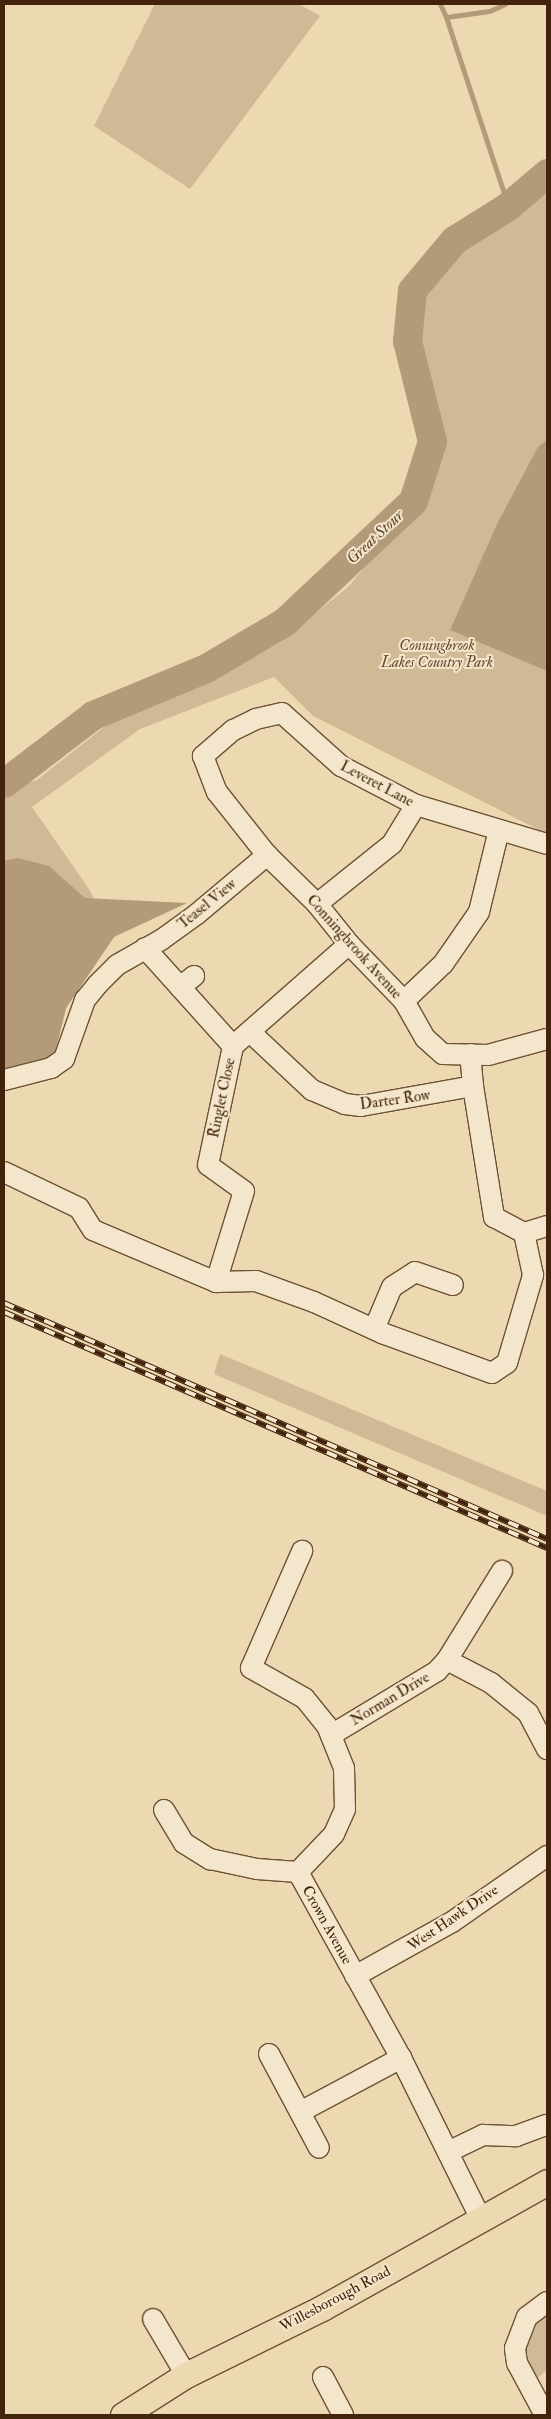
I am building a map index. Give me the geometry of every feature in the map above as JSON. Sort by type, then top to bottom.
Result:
[{"type":"main road","name":"Willesborough Road","points":[[123,2415],[186,2375],[322,2308],[547,2182]]},
{"type":"street","name":"Leveret Lane","points":[[203,756],[233,730],[256,719],[282,713],[341,766],[416,805],[547,844]]},
{"type":"street","name":"Conningbrook Avenue","points":[[203,756],[217,792],[266,855],[317,904],[349,944],[404,1001],[425,1038],[443,1054],[488,1055],[547,1040]]},
{"type":"street","points":[[317,904],[392,844],[416,805]]},
{"type":"street","points":[[404,1001],[443,964],[479,912],[499,830]]},
{"type":"street","name":"Teasel View","points":[[4,1080],[51,1068],[64,1059],[86,1000],[97,985],[117,965],[162,940],[197,914],[266,855]]},
{"type":"street","name":"Ringlet Close","points":[[216,1282],[244,1191],[208,1164],[233,1046],[349,944]]},
{"type":"street","points":[[145,948],[187,981],[233,1046]]},
{"type":"street","name":"Darter Row","points":[[250,1032],[312,1090],[346,1104],[375,1104],[473,1086]]},
{"type":"street","points":[[470,1054],[473,1086],[494,1217],[524,1233],[547,1226]]},
{"type":"street","points":[[4,1172],[79,1208],[93,1230],[216,1282],[256,1281],[375,1327],[382,1333],[492,1373],[506,1363],[533,1275],[524,1233]]},
{"type":"street","points":[[375,1327],[392,1287],[415,1272],[452,1285]]},
{"type":"street","name":"Crown Avenue","points":[[302,1551],[251,1668],[304,1698],[331,1735],[344,1768],[345,1809],[334,1834],[298,1872],[401,2058],[481,2219]]},
{"type":"street","name":"Norman Drive","points":[[331,1735],[437,1670],[447,1660],[502,1571]]},
{"type":"street","points":[[447,1660],[491,1683],[528,1713],[547,1748]]},
{"type":"street","points":[[164,1810],[184,1843],[210,1859],[256,1869],[298,1872]]},
{"type":"street","name":"West Hawk Drive","points":[[355,1976],[452,1922],[547,1856]]},
{"type":"street","points":[[269,2054],[319,2148]]},
{"type":"street","points":[[300,2112],[401,2058]]},
{"type":"street","points":[[448,2152],[483,2136],[516,2136],[547,2125]]},
{"type":"street","points":[[545,2415],[517,2363],[515,2348],[527,2317],[547,2302]]},
{"type":"street","points":[[153,2319],[186,2375]]},
{"type":"street","points":[[322,2376],[339,2414]]},
{"type":"green space","points":[[155,4],[299,4],[320,16],[190,189],[94,126]]},
{"type":"green space","name":"Conningbrook Lakes Country Park","points":[[547,194],[547,834],[313,716],[274,677],[140,729],[32,807],[89,889],[114,937],[66,1008],[54,1057],[4,1070],[4,789],[37,780],[128,708],[291,633],[348,587],[406,518],[447,444],[429,385],[418,327],[428,284],[451,252]]},
{"type":"green space","points":[[220,1354],[547,1491],[547,1516],[214,1374]]},
{"type":"green space","points":[[547,2313],[547,2370],[535,2380],[526,2364],[524,2340],[536,2321]]},
{"type":"shaded area","points":[[547,440],[547,671],[450,630],[497,524],[538,447]]},
{"type":"shaded area","points":[[18,858],[49,866],[85,898],[187,903],[114,937],[66,1008],[54,1057],[4,1070],[4,861]]},
{"type":"waterway","points":[[440,4],[446,17]]},
{"type":"waterway","points":[[505,4],[489,11],[446,17],[508,206]]},
{"type":"waterway","name":"Great Stour","points":[[4,783],[93,715],[206,668],[284,622],[413,501],[432,441],[407,341],[412,290],[454,240],[508,206],[547,173]]},
{"type":"railway","points":[[4,1303],[547,1539]]},
{"type":"railway","points":[[4,1312],[547,1548]]}]
